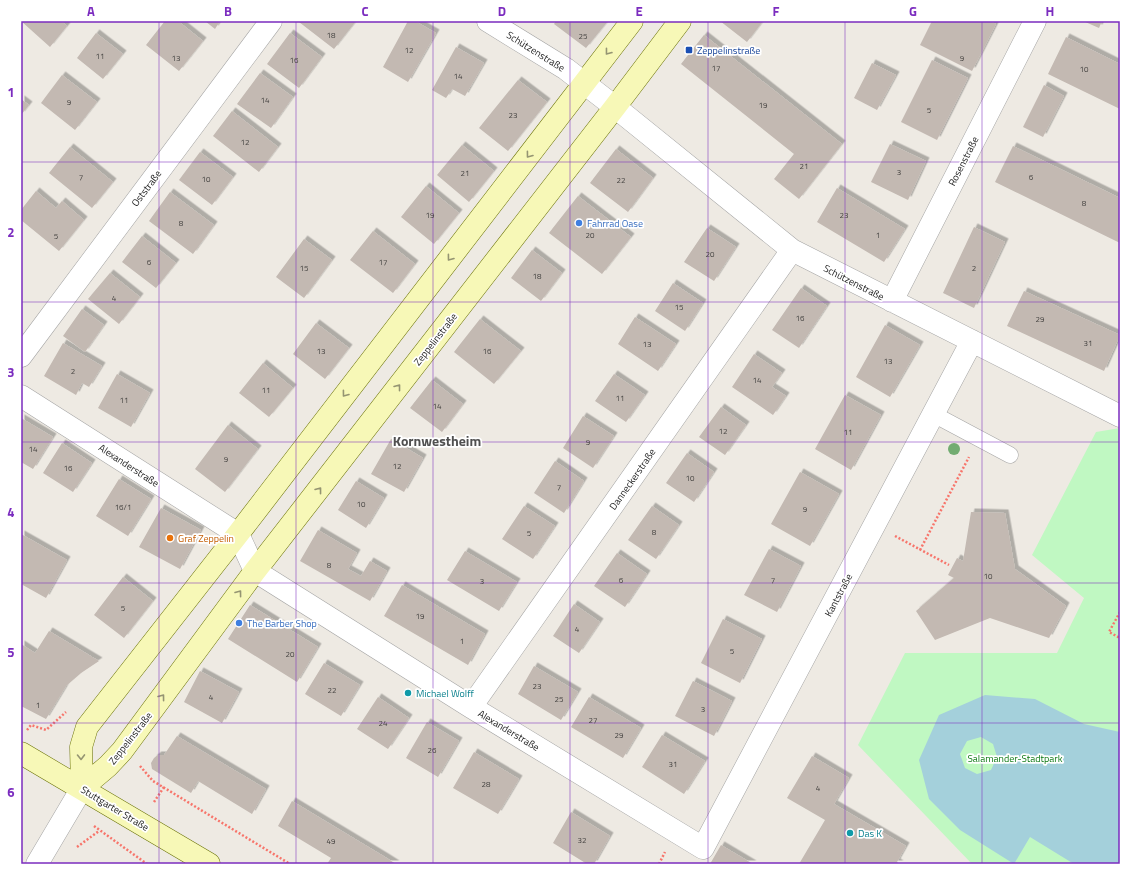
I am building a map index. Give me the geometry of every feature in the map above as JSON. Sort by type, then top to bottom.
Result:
[{"type":"street","name":"Oststraße","points":[[21,356],[271,21]]},
{"type":"street","name":"Schützenstraße","points":[[488,21],[566,69],[584,83]]},
{"type":"street","points":[[37,864],[82,788],[81,747],[87,727],[238,534],[632,21]]},
{"type":"street","name":"Zeppelinstraße","points":[[82,788],[108,766],[122,751],[255,571],[680,21]]},
{"type":"street","name":"Rosenstraße","points":[[892,301],[1035,21]]},
{"type":"street","points":[[584,83],[615,107]]},
{"type":"street","name":"Schützenstraße","points":[[615,107],[792,250],[1120,416]]},
{"type":"street","name":"Danneckerstraße","points":[[471,708],[792,250]]},
{"type":"street","name":"Kantstraße","points":[[703,848],[972,341]]},
{"type":"street","name":"Alexanderstraße","points":[[21,396],[238,534]]},
{"type":"street","points":[[238,534],[255,571]]},
{"type":"street","name":"Alexanderstraße","points":[[255,571],[471,708],[703,848]]},
{"type":"street","name":"Stuttgarter Straße","points":[[23,744],[82,788],[209,864]]},
{"type":"lane","points":[[933,414],[1010,455]]},
{"type":"path","points":[[920,550],[979,438]]},
{"type":"path","points":[[875,525],[949,565]]},
{"type":"path","points":[[1120,612],[1109,632],[1120,638]]},
{"type":"path","points":[[23,744],[31,725],[46,730],[67,712],[87,727]]},
{"type":"path","points":[[122,751],[142,768],[153,781],[290,864]]},
{"type":"path","points":[[71,806],[99,831],[147,864]]},
{"type":"path","points":[[74,852],[78,846],[99,831]]},
{"type":"green space","name":"Salamander-Stadtpark","points":[[1120,428],[1120,864],[972,864],[858,745],[905,653],[1057,653],[1084,598],[1032,555],[1096,432]]},
{"type":"water","points":[[985,695],[1035,699],[1084,724],[1120,732],[1120,864],[1074,864],[1030,837],[1014,864],[960,830],[929,799],[919,760],[939,715]],"holes":[[[981,737],[993,744],[997,757],[991,770],[977,774],[965,768],[960,754],[967,741]]]},
{"type":"building","points":[[21,21],[61,21],[67,26],[50,47]]},
{"type":"building","points":[[165,21],[178,21],[203,41],[179,71],[146,45]]},
{"type":"building","points":[[205,21],[220,21],[215,29]]},
{"type":"building","points":[[356,21],[334,49],[299,22]]},
{"type":"building","points":[[408,21],[415,21],[436,33],[408,82],[383,67]]},
{"type":"building","points":[[556,21],[608,21],[586,48],[554,24]]},
{"type":"building","points":[[720,21],[763,21],[747,42]]},
{"type":"building","points":[[932,21],[990,21],[996,24],[972,71],[920,45]]},
{"type":"building","points":[[1083,21],[1102,21],[1099,28]]},
{"type":"building","points":[[96,33],[123,54],[103,79],[77,58]]},
{"type":"building","points":[[290,33],[322,57],[299,88],[267,64]]},
{"type":"building","points":[[704,35],[842,144],[799,199],[774,179],[794,154],[681,64]]},
{"type":"building","points":[[1066,37],[1120,64],[1120,109],[1048,74]]},
{"type":"building","points":[[456,47],[484,63],[465,96],[452,89],[446,98],[432,90]]},
{"type":"building","points":[[932,60],[968,78],[937,140],[901,122]]},
{"type":"building","points":[[872,63],[896,75],[877,110],[854,98]]},
{"type":"building","points":[[260,73],[293,97],[271,128],[237,104]]},
{"type":"building","points":[[62,75],[97,102],[75,130],[41,103]]},
{"type":"building","points":[[518,80],[547,102],[508,151],[479,128]]},
{"type":"building","points":[[1044,85],[1064,96],[1043,137],[1023,127]]},
{"type":"building","points":[[21,99],[29,105],[21,115]]},
{"type":"building","points":[[232,111],[278,147],[259,172],[213,136]]},
{"type":"building","points":[[890,144],[926,161],[908,200],[871,182]]},
{"type":"building","points":[[462,145],[494,171],[469,202],[437,175]]},
{"type":"building","points":[[1013,146],[1120,198],[1120,243],[995,182]]},
{"type":"building","points":[[70,147],[113,182],[92,208],[49,173]]},
{"type":"building","points":[[616,149],[653,178],[628,212],[590,183]]},
{"type":"building","points":[[200,152],[233,177],[212,205],[179,180]]},
{"type":"building","points":[[426,186],[459,213],[434,244],[401,217]]},
{"type":"building","points":[[837,188],[905,229],[884,262],[817,222]]},
{"type":"building","points":[[36,191],[56,208],[62,201],[84,220],[59,251],[21,220],[21,210]]},
{"type":"building","points":[[170,192],[214,225],[193,254],[149,221]]},
{"type":"building","points":[[578,196],[631,237],[602,274],[549,233]]},
{"type":"building","points":[[974,227],[1005,242],[974,308],[943,293]]},
{"type":"building","points":[[707,228],[736,247],[714,281],[684,262]]},
{"type":"building","points":[[373,231],[415,264],[393,293],[350,260]]},
{"type":"building","points":[[142,236],[176,263],[156,288],[122,262]]},
{"type":"building","points":[[304,239],[332,260],[304,298],[276,277]]},
{"type":"building","points":[[532,250],[562,273],[541,301],[511,278]]},
{"type":"building","points":[[110,273],[140,297],[119,324],[88,299]]},
{"type":"building","points":[[673,283],[703,303],[685,331],[655,311]]},
{"type":"building","points":[[801,288],[827,306],[799,348],[772,330]]},
{"type":"building","points":[[1024,291],[1120,335],[1104,371],[1007,326]]},
{"type":"building","points":[[82,309],[104,325],[85,352],[63,336]]},
{"type":"building","points":[[635,317],[676,344],[658,371],[618,344]]},
{"type":"building","points":[[480,319],[521,351],[494,384],[454,352]]},
{"type":"building","points":[[316,323],[349,348],[325,379],[293,354]]},
{"type":"building","points":[[885,325],[920,345],[890,397],[856,377]]},
{"type":"building","points":[[63,343],[102,366],[89,387],[82,383],[76,395],[44,376]]},
{"type":"building","points":[[754,354],[782,373],[772,387],[786,396],[773,415],[732,387]]},
{"type":"building","points":[[263,363],[293,388],[269,417],[239,393]]},
{"type":"building","points":[[117,374],[150,393],[131,427],[98,408]]},
{"type":"building","points":[[614,374],[645,395],[626,422],[595,401]]},
{"type":"building","points":[[432,380],[463,404],[442,432],[410,408]]},
{"type":"building","points":[[845,395],[881,415],[851,470],[815,449]]},
{"type":"building","points":[[721,407],[746,425],[725,455],[699,437]]},
{"type":"building","points":[[583,416],[614,436],[593,468],[563,448]]},
{"type":"building","points":[[21,418],[53,437],[33,469],[21,462]]},
{"type":"building","points":[[228,425],[258,449],[225,492],[195,469]]},
{"type":"building","points":[[391,439],[423,458],[404,492],[371,474]]},
{"type":"building","points":[[62,443],[92,463],[73,492],[43,473]]},
{"type":"building","points":[[687,453],[714,472],[694,502],[666,483]]},
{"type":"building","points":[[555,461],[584,481],[564,513],[534,493]]},
{"type":"building","points":[[800,472],[839,494],[810,546],[771,524]]},
{"type":"building","points":[[119,479],[151,499],[128,536],[96,516]]},
{"type":"building","points":[[356,481],[384,498],[366,528],[338,510]]},
{"type":"building","points":[[524,506],[555,526],[533,559],[502,539]]},
{"type":"building","points":[[652,506],[679,525],[656,559],[628,540]]},
{"type":"building","name":"Graf Zeppelin","points":[[161,508],[201,530],[180,569],[139,547]]},
{"type":"building","points":[[971,512],[1005,513],[1015,569],[1066,606],[1049,638],[990,618],[935,640],[916,611],[954,578],[948,575],[957,558],[963,561]]},
{"type":"building","points":[[318,530],[357,553],[348,569],[361,576],[370,561],[387,571],[370,601],[300,561]]},
{"type":"building","points":[[21,534],[67,560],[46,598],[21,584]]},
{"type":"building","points":[[769,549],[801,566],[777,612],[744,595]]},
{"type":"building","points":[[465,551],[517,582],[499,611],[447,580]]},
{"type":"building","points":[[617,553],[647,574],[625,607],[594,586]]},
{"type":"building","points":[[123,577],[153,601],[124,638],[94,615]]},
{"type":"building","points":[[402,585],[485,634],[468,665],[384,616]]},
{"type":"building","points":[[574,604],[600,622],[579,653],[553,636]]},
{"type":"building","points":[[250,605],[318,647],[297,682],[228,639]]},
{"type":"building","points":[[723,619],[762,639],[740,683],[701,663]]},
{"type":"building","points":[[49,631],[99,661],[81,673],[66,686],[46,719],[21,706],[21,644],[35,653]]},
{"type":"building","points":[[324,663],[360,685],[341,716],[305,694]]},
{"type":"building","points":[[534,666],[578,692],[561,720],[518,694]]},
{"type":"building","points":[[200,671],[239,692],[222,723],[184,702]]},
{"type":"building","points":[[693,681],[732,701],[714,736],[675,716]]},
{"type":"building","points":[[378,697],[409,718],[388,749],[357,729]]},
{"type":"building","points":[[589,697],[641,728],[623,758],[571,727]]},
{"type":"building","points":[[427,722],[459,741],[438,777],[406,758]]},
{"type":"building","points":[[662,735],[705,761],[684,794],[642,767]]},
{"type":"building","points":[[177,736],[266,789],[252,814],[198,781],[191,793],[152,769],[151,763],[154,758],[158,755],[164,755]]},
{"type":"building","points":[[474,752],[519,779],[498,814],[453,788]]},
{"type":"building","name":"Das K","points":[[812,756],[849,778],[834,804],[906,846],[897,862],[900,864],[799,864],[825,820],[787,798]]},
{"type":"building","points":[[292,801],[396,864],[327,864],[331,858],[278,826]]},
{"type":"building","points":[[571,812],[610,836],[594,864],[587,864],[553,843]]},
{"type":"building","points":[[721,845],[753,864],[710,864]]},
{"type":"place","name":"Zeppelinstraße","points":[[689,50]]},
{"type":"place","name":"Fahrrad Oase","points":[[579,223]]},
{"type":"place","name":"Graf Zeppelin","points":[[170,538]]},
{"type":"place","name":"The Barber Shop","points":[[239,623]]},
{"type":"place","name":"Michael Wolff","points":[[408,693]]},
{"type":"place","name":"Das K","points":[[850,833]]},
{"type":"district","name":"Kornwestheim","points":[[437,441]]}]
